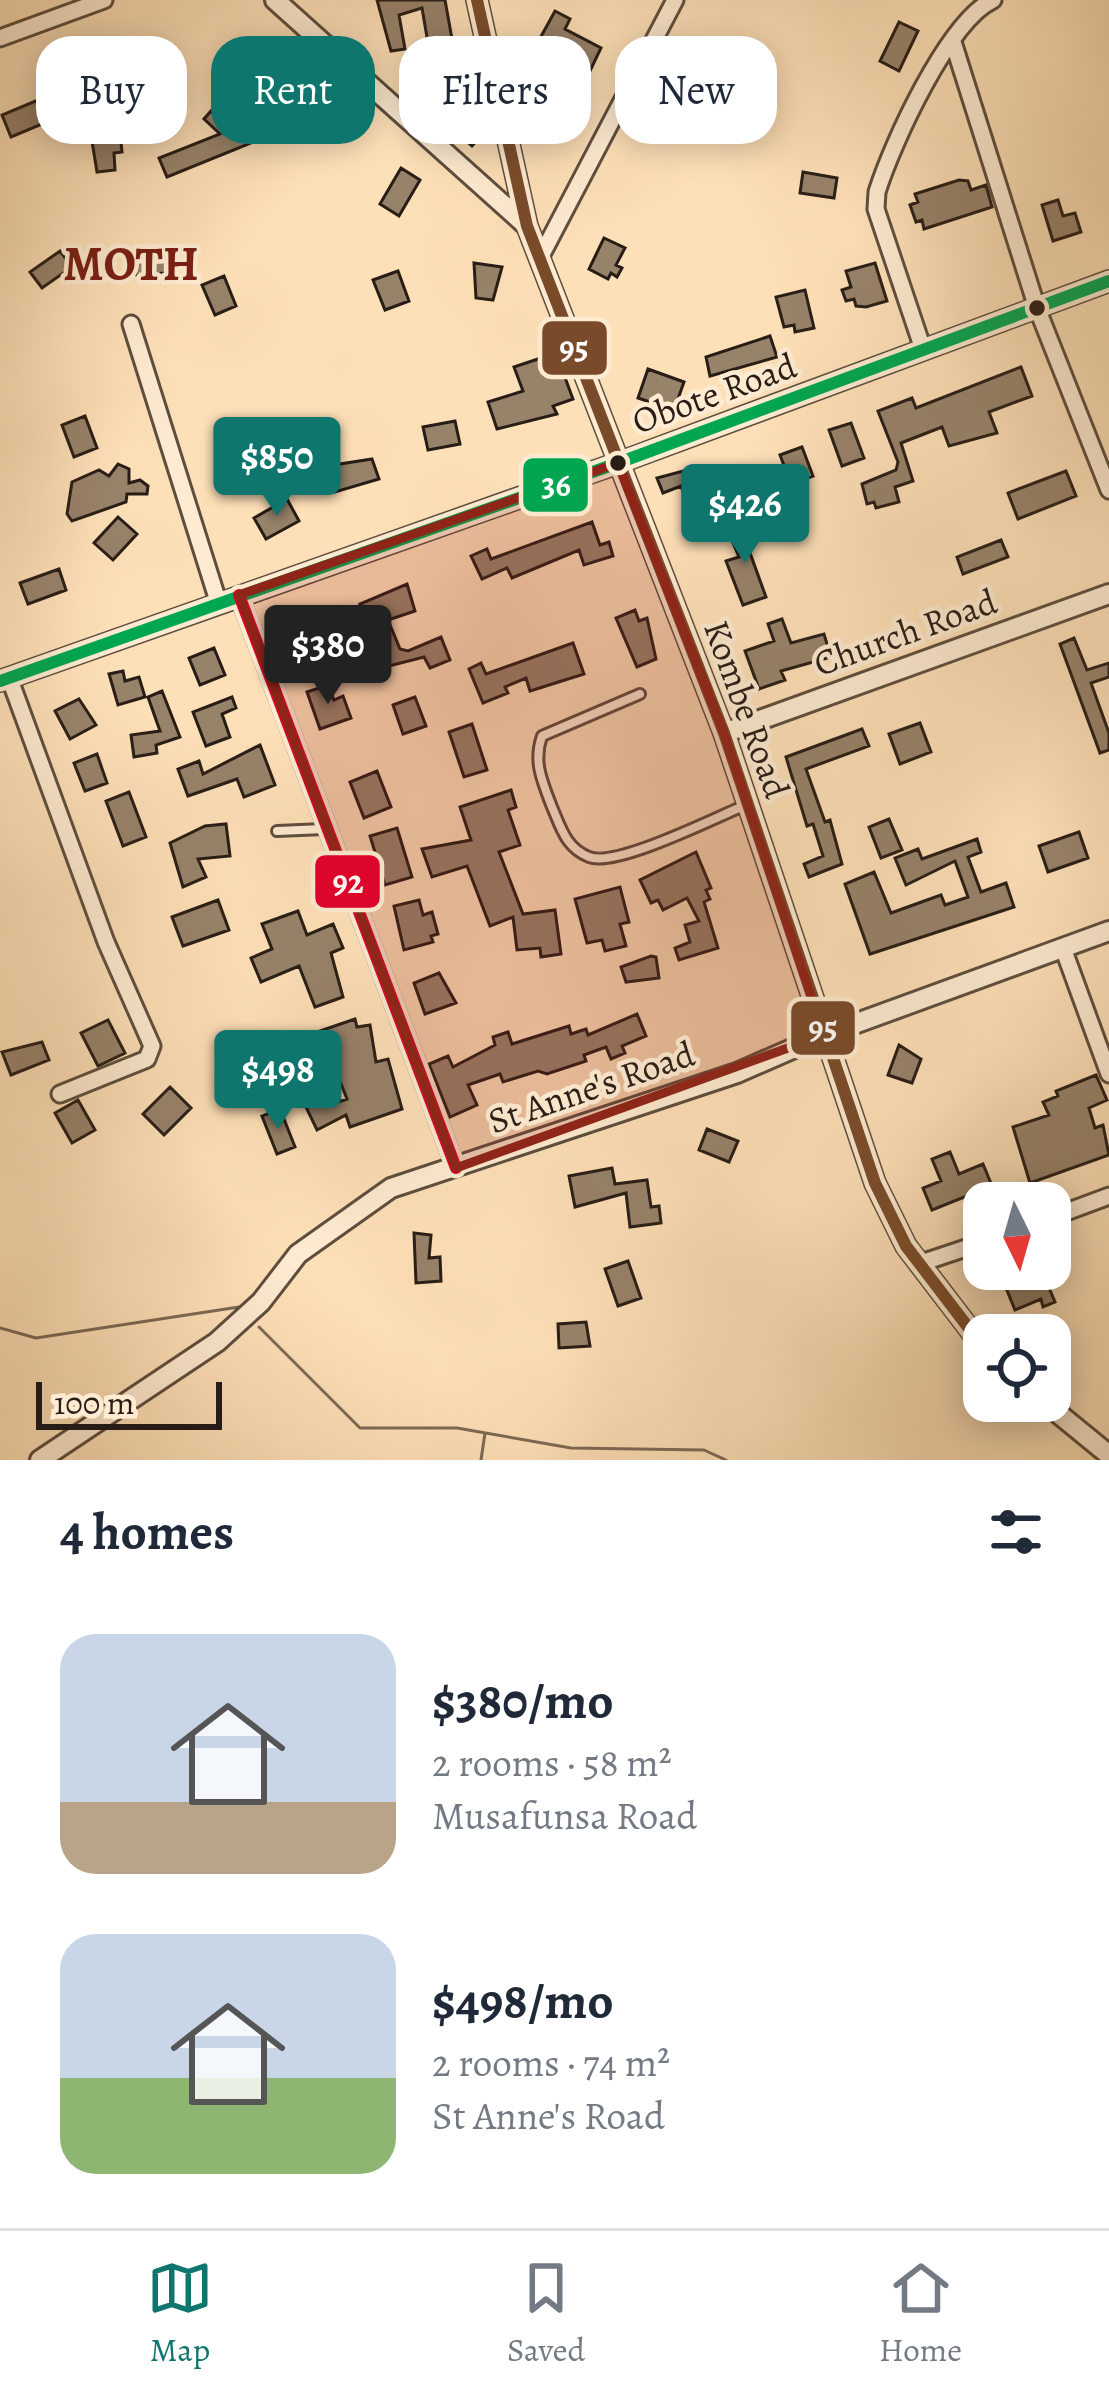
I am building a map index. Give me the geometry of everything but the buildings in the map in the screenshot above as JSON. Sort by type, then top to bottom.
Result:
[{"type":"street","points":[[0,38],[104,0]]},
{"type":"street","points":[[275,0],[527,226]]},
{"type":"street","name":"Kombe Road","points":[[477,0],[527,226],[724,733],[875,1183],[918,1264],[963,1321]]},
{"type":"street","points":[[541,256],[675,0]]},
{"type":"street","points":[[923,349],[876,209],[877,192],[965,19],[993,0]]},
{"type":"street","points":[[952,42],[1037,308],[1109,490]]},
{"type":"street","name":"Obote Road","points":[[4,679],[618,463],[1109,280]]},
{"type":"street","points":[[131,324],[218,602]]},
{"type":"street","name":"Church Road","points":[[724,733],[1109,594]]},
{"type":"street","points":[[239,595],[324,830],[456,1168]]},
{"type":"street","points":[[4,679],[106,942],[152,1046],[147,1059],[60,1094]]},
{"type":"street","name":"St Anne's Road","points":[[40,1460],[218,1342],[261,1302],[298,1254],[391,1188],[737,1073],[824,1035],[1109,931]]},
{"type":"street","points":[[1064,948],[1109,1074]]},
{"type":"street","points":[[1071,1210],[1109,1196]]},
{"type":"street","points":[[918,1264],[963,1249]]},
{"type":"street","points":[[1069,1422],[1109,1455]]},
{"type":"lane","points":[[640,694],[542,736],[536,754],[540,778],[568,844],[592,860],[617,857],[748,804]]},
{"type":"lane","points":[[277,831],[324,830]]},
{"type":"highlighted area","points":[[618,463],[724,733],[824,1035],[456,1168],[239,595]]},
{"type":"waterway","points":[[0,1328],[36,1338],[239,1307]]},
{"type":"waterway","points":[[259,1327],[360,1428],[457,1428],[571,1448],[704,1450],[726,1460]]},
{"type":"waterway","points":[[481,1460],[485,1433]]},
{"type":"transit line","name":"95","points":[[477,0],[527,226],[724,733],[875,1183],[906,1246],[963,1321]]},
{"type":"transit line","name":"36","points":[[0,681],[618,463],[1109,281]]},
{"type":"transit line","name":"92","points":[[239,595],[456,1168]]},
{"type":"district","name":"MOTH","points":[[131,264]]}]
